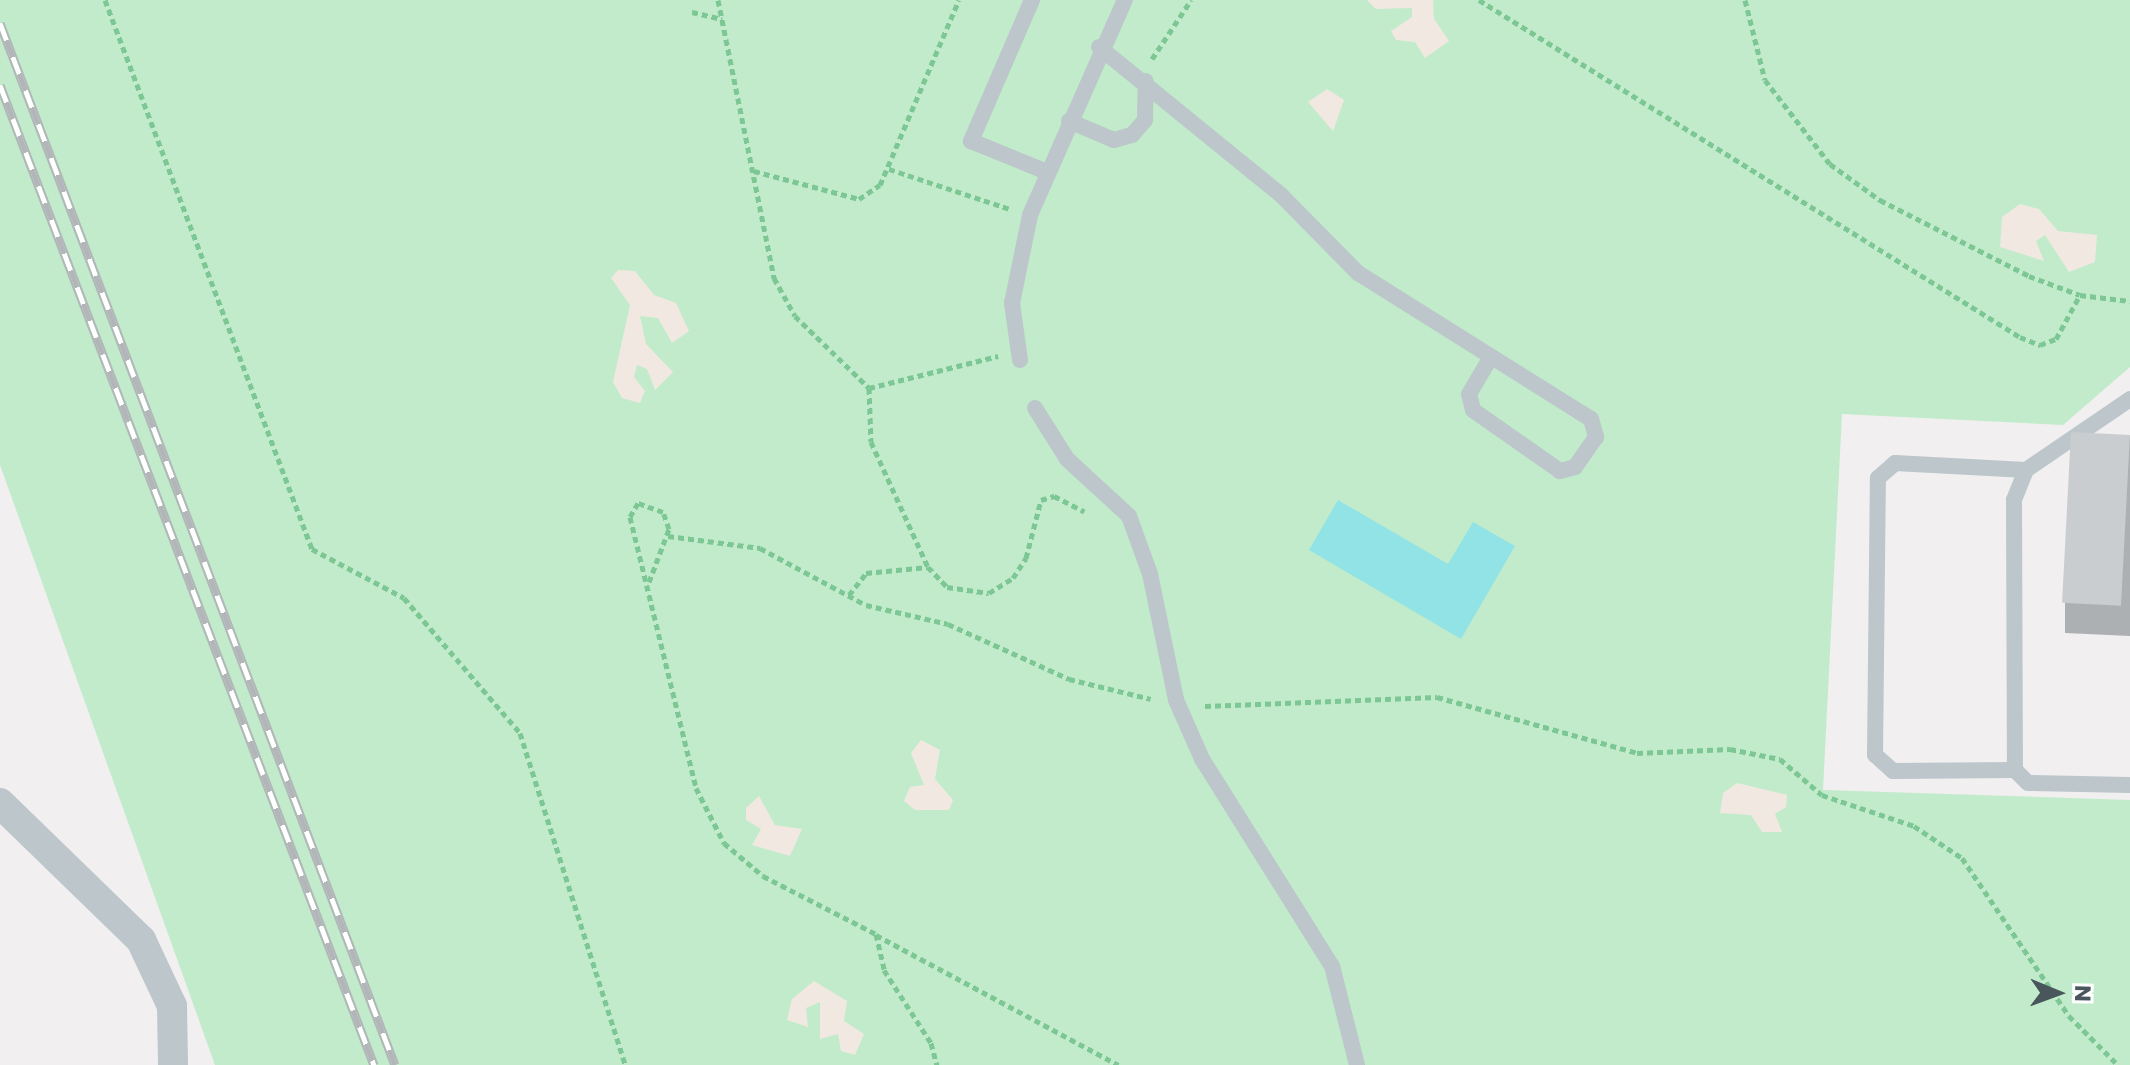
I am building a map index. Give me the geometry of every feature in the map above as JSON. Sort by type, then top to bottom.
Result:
[{"type":"street","points":[[0,803],[141,940],[172,1006],[173,1065]]},
{"type":"lane","points":[[1032,0],[971,141],[1047,172]]},
{"type":"lane","points":[[1019,356],[1012,303],[1030,215],[1099,47],[1125,0]]},
{"type":"lane","points":[[1099,47],[1146,81],[1281,195],[1358,273],[1591,419],[1596,437],[1567,472],[1473,410],[1469,394],[1491,357]]},
{"type":"lane","points":[[1069,121],[1114,140],[1132,135],[1145,120],[1146,81]]},
{"type":"lane","points":[[2130,399],[2026,470],[2014,500],[2015,770],[2028,783],[2130,785]]},
{"type":"lane","points":[[1035,408],[1067,459],[1129,516],[1150,574],[1176,700],[1202,759],[1332,966],[1357,1065]]},
{"type":"lane","points":[[2015,770],[1893,771],[1875,755],[1878,478],[1895,463],[2026,470]]},
{"type":"path","points":[[105,0],[312,549],[404,598],[520,733],[625,1065]]},
{"type":"path","points":[[718,0],[754,171],[762,244],[774,278],[795,316],[869,388],[871,442],[928,567],[947,587],[989,593],[1013,578],[1026,558],[1041,500],[1054,496],[1099,521],[1129,516]]},
{"type":"path","points":[[754,171],[859,199],[889,169],[959,0]]},
{"type":"path","points":[[1146,81],[1153,56],[1191,0]]},
{"type":"path","points":[[1479,0],[2020,337],[2040,345],[2056,339],[2080,295]]},
{"type":"path","points":[[1745,0],[1765,80],[1830,164],[1880,200],[2080,295],[2130,301]]},
{"type":"path","points":[[692,12],[722,19]]},
{"type":"path","points":[[889,169],[1030,215]]},
{"type":"path","points":[[869,388],[1019,356]]},
{"type":"path","points":[[649,582],[668,536],[663,512],[633,505],[630,517],[649,582],[696,788],[724,843],[763,876],[1118,1065]]},
{"type":"path","points":[[668,536],[760,548],[849,595],[948,624],[1069,679],[1176,700],[1271,709],[1437,697],[1637,753],[1730,749],[1780,759],[1822,795],[1914,826],[1962,858],[2075,1024],[2118,1065]]},
{"type":"path","points":[[849,595],[866,573],[928,567]]},
{"type":"path","points":[[876,934],[884,970],[931,1043],[937,1065]]},
{"type":"green space","points":[[0,0],[2130,0],[2130,367],[2063,425],[1842,414],[1823,790],[2130,800],[2130,1065],[215,1065],[0,465]]},
{"type":"sand","points":[[1367,0],[1433,0],[1434,19],[1449,41],[1425,58],[1415,42],[1396,40],[1391,31],[1412,17],[1412,8],[1376,9]]},
{"type":"sand","points":[[1327,89],[1344,100],[1333,131],[1308,102]]},
{"type":"sand","points":[[2020,204],[2039,209],[2058,231],[2097,235],[2095,262],[2069,272],[2045,235],[2036,241],[2044,261],[2000,247],[2002,217]]},
{"type":"sand","points":[[618,270],[635,271],[654,295],[676,303],[689,331],[672,343],[658,318],[640,316],[646,344],[673,372],[655,390],[647,369],[637,365],[634,377],[645,391],[640,403],[622,398],[613,382],[630,305],[611,278]]},
{"type":"sand","points":[[921,740],[940,750],[935,779],[953,800],[949,810],[915,810],[904,801],[910,787],[924,785],[911,753]]},
{"type":"sand","points":[[1737,783],[1787,795],[1786,807],[1775,814],[1782,832],[1762,832],[1751,815],[1720,813],[1723,793]]},
{"type":"sand","points":[[759,796],[775,825],[802,829],[790,856],[752,845],[761,829],[746,820],[746,808]]},
{"type":"sand","points":[[814,981],[847,1001],[844,1021],[864,1034],[855,1055],[841,1051],[838,1034],[820,1039],[820,1002],[806,1008],[808,1027],[787,1020],[792,999]]},
{"type":"water","points":[[1338,500],[1448,564],[1473,522],[1515,546],[1461,639],[1309,550]]},
{"type":"building","points":[[2071,432],[2130,435],[2121,606],[2062,603]]},
{"type":"railway","points":[[0,23],[395,1065]]},
{"type":"railway","points":[[0,85],[374,1065]]}]
